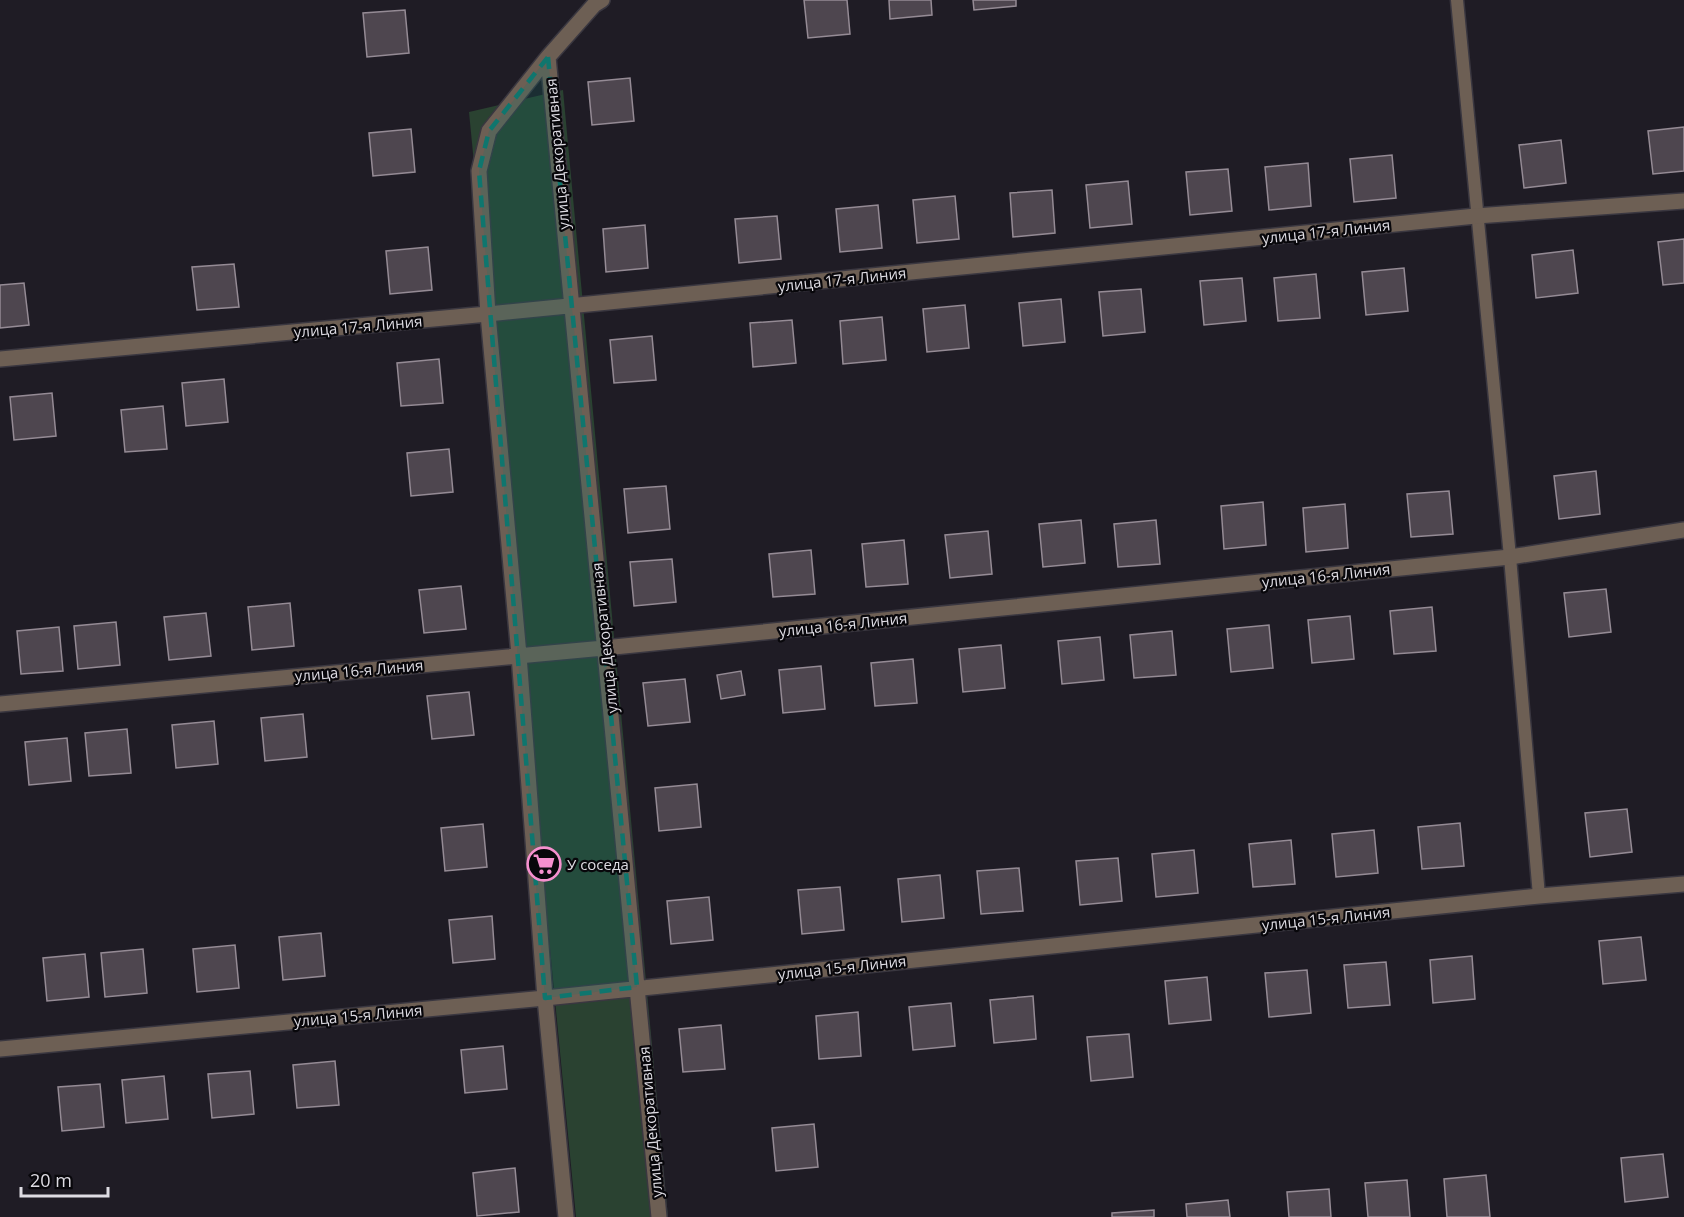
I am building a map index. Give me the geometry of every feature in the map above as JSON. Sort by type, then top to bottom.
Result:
[{"type":"street","points":[[548,57],[594,5],[602,0]]},
{"type":"street","name":"улица Декоративная","points":[[548,57],[659,1217]]},
{"type":"street","name":"улица Декоративная","points":[[548,57],[489,131],[479,171],[488,314],[519,655],[545,998],[566,1217]]},
{"type":"street","name":"улица 17-я Линия","points":[[0,359],[488,314],[1476,216],[1684,201]]},
{"type":"street","name":"улица 16-я Линия","points":[[0,704],[604,648],[1510,557],[1684,530]]},
{"type":"street","name":"улица 15-я Линия","points":[[0,1049],[545,998],[1539,896],[1684,884]]},
{"type":"lane","points":[[1457,0],[1510,557],[1539,896]]},
{"type":"highlighted area","points":[[548,57],[604,648],[637,987],[545,998],[479,171],[489,131]]},
{"type":"green space","points":[[563,90],[668,1217],[576,1217],[469,112]]},
{"type":"building","points":[[804,0],[847,0],[850,34],[808,38]]},
{"type":"building","points":[[889,0],[931,0],[932,15],[890,19]]},
{"type":"building","points":[[973,0],[1016,0],[1016,6],[974,10]]},
{"type":"building","points":[[405,10],[409,53],[367,57],[363,13]]},
{"type":"building","points":[[630,78],[634,121],[592,125],[588,82]]},
{"type":"building","points":[[1684,127],[1684,171],[1653,174],[1648,131]]},
{"type":"building","points":[[411,129],[415,172],[373,176],[369,133]]},
{"type":"building","points":[[1561,140],[1566,183],[1524,188],[1519,145]]},
{"type":"building","points":[[1392,155],[1396,198],[1354,202],[1350,159]]},
{"type":"building","points":[[1308,163],[1311,206],[1269,210],[1265,167]]},
{"type":"building","points":[[1228,169],[1232,211],[1190,215],[1186,172]]},
{"type":"building","points":[[1128,181],[1132,224],[1090,228],[1086,185]]},
{"type":"building","points":[[1052,190],[1055,233],[1013,237],[1010,193]]},
{"type":"building","points":[[955,196],[959,239],[917,243],[913,200]]},
{"type":"building","points":[[878,205],[882,248],[840,252],[836,209]]},
{"type":"building","points":[[777,216],[781,259],[739,263],[735,219]]},
{"type":"building","points":[[645,225],[648,268],[606,272],[603,229]]},
{"type":"building","points":[[1684,239],[1684,283],[1663,285],[1658,242]]},
{"type":"building","points":[[428,247],[432,290],[390,294],[386,251]]},
{"type":"building","points":[[1573,250],[1578,293],[1536,298],[1532,255]]},
{"type":"building","points":[[234,264],[239,307],[197,310],[192,267]]},
{"type":"building","points":[[1404,268],[1408,311],[1366,315],[1362,272]]},
{"type":"building","points":[[1316,274],[1320,318],[1278,321],[1274,278]]},
{"type":"building","points":[[1242,278],[1246,321],[1204,325],[1200,281]]},
{"type":"building","points":[[24,283],[29,325],[0,328],[0,285]]},
{"type":"building","points":[[1141,289],[1145,332],[1103,336],[1099,292]]},
{"type":"building","points":[[1061,299],[1065,342],[1023,346],[1019,303]]},
{"type":"building","points":[[965,305],[969,348],[927,352],[923,309]]},
{"type":"building","points":[[882,317],[886,360],[843,364],[840,321]]},
{"type":"building","points":[[792,320],[796,363],[753,367],[750,323]]},
{"type":"building","points":[[652,336],[656,380],[614,383],[610,340]]},
{"type":"building","points":[[439,359],[443,403],[401,406],[397,363]]},
{"type":"building","points":[[224,379],[228,422],[186,426],[182,383]]},
{"type":"building","points":[[52,393],[56,436],[14,440],[10,397]]},
{"type":"building","points":[[163,406],[167,449],[125,452],[121,410]]},
{"type":"building","points":[[449,449],[453,492],[411,496],[407,453]]},
{"type":"building","points":[[1596,471],[1600,514],[1559,519],[1554,476]]},
{"type":"building","points":[[666,486],[670,529],[628,533],[624,489]]},
{"type":"building","points":[[1449,491],[1453,534],[1411,537],[1407,494]]},
{"type":"building","points":[[1263,502],[1266,545],[1224,549],[1221,506]]},
{"type":"building","points":[[1345,504],[1348,548],[1306,552],[1303,508]]},
{"type":"building","points":[[1081,520],[1085,563],[1043,567],[1039,524]]},
{"type":"building","points":[[1156,520],[1160,564],[1118,567],[1114,524]]},
{"type":"building","points":[[988,531],[992,574],[950,578],[945,535]]},
{"type":"building","points":[[904,540],[908,584],[866,587],[862,544]]},
{"type":"building","points":[[811,550],[815,594],[773,597],[769,554]]},
{"type":"building","points":[[672,559],[676,602],[634,606],[630,562]]},
{"type":"building","points":[[461,586],[466,629],[424,633],[419,590]]},
{"type":"building","points":[[1606,589],[1611,632],[1569,637],[1564,593]]},
{"type":"building","points":[[290,603],[294,646],[252,650],[248,607]]},
{"type":"building","points":[[1432,607],[1436,651],[1394,654],[1390,611]]},
{"type":"building","points":[[206,613],[211,656],[169,660],[164,617]]},
{"type":"building","points":[[1350,616],[1354,659],[1312,663],[1308,620]]},
{"type":"building","points":[[116,622],[120,665],[78,669],[74,626]]},
{"type":"building","points":[[1269,625],[1273,668],[1231,672],[1227,629]]},
{"type":"building","points":[[59,627],[63,671],[21,674],[17,631]]},
{"type":"building","points":[[1172,631],[1176,675],[1134,678],[1130,635]]},
{"type":"building","points":[[1100,637],[1104,680],[1062,684],[1058,641]]},
{"type":"building","points":[[1001,645],[1005,688],[963,692],[959,649]]},
{"type":"building","points":[[913,659],[917,703],[875,706],[871,663]]},
{"type":"building","points":[[821,666],[825,709],[783,713],[779,670]]},
{"type":"building","points":[[741,671],[745,695],[721,699],[717,675]]},
{"type":"building","points":[[685,679],[690,722],[648,726],[643,683]]},
{"type":"building","points":[[469,692],[474,735],[432,739],[427,696]]},
{"type":"building","points":[[303,714],[307,757],[265,761],[261,718]]},
{"type":"building","points":[[214,721],[218,764],[176,768],[172,725]]},
{"type":"building","points":[[127,729],[131,773],[89,776],[85,733]]},
{"type":"building","points":[[67,738],[71,781],[29,785],[25,742]]},
{"type":"building","points":[[697,784],[701,827],[659,831],[655,788]]},
{"type":"building","points":[[1627,809],[1632,852],[1590,857],[1585,813]]},
{"type":"building","points":[[1460,823],[1464,866],[1422,869],[1418,827]]},
{"type":"building","points":[[483,824],[487,867],[445,871],[441,828]]},
{"type":"building","points":[[1374,830],[1378,873],[1336,877],[1332,834]]},
{"type":"building","points":[[1291,840],[1295,884],[1253,887],[1249,844]]},
{"type":"building","points":[[1194,850],[1198,893],[1156,897],[1152,854]]},
{"type":"building","points":[[1118,858],[1122,901],[1080,905],[1076,861]]},
{"type":"building","points":[[1019,868],[1023,911],[981,914],[977,871]]},
{"type":"building","points":[[940,875],[944,918],[902,922],[898,879]]},
{"type":"building","points":[[840,887],[844,930],[802,934],[798,890]]},
{"type":"building","points":[[709,897],[713,940],[671,944],[667,901]]},
{"type":"building","points":[[492,916],[495,959],[453,963],[449,920]]},
{"type":"building","points":[[321,933],[325,976],[283,980],[279,937]]},
{"type":"building","points":[[1641,937],[1646,980],[1603,984],[1599,941]]},
{"type":"building","points":[[235,945],[239,988],[197,992],[193,949]]},
{"type":"building","points":[[143,949],[147,993],[105,997],[101,953]]},
{"type":"building","points":[[85,954],[89,997],[47,1001],[43,958]]},
{"type":"building","points":[[1472,956],[1475,999],[1433,1003],[1430,960]]},
{"type":"building","points":[[1386,962],[1390,1005],[1348,1008],[1344,965]]},
{"type":"building","points":[[1307,970],[1311,1013],[1269,1017],[1265,973]]},
{"type":"building","points":[[1207,977],[1211,1020],[1169,1024],[1165,981]]},
{"type":"building","points":[[1033,996],[1036,1039],[994,1043],[990,1000]]},
{"type":"building","points":[[951,1003],[955,1046],[913,1050],[909,1007]]},
{"type":"building","points":[[858,1012],[861,1056],[819,1059],[816,1016]]},
{"type":"building","points":[[721,1025],[725,1069],[683,1072],[679,1029]]},
{"type":"building","points":[[1129,1034],[1133,1077],[1091,1081],[1087,1037]]},
{"type":"building","points":[[503,1046],[507,1089],[465,1093],[461,1050]]},
{"type":"building","points":[[335,1061],[339,1105],[297,1108],[293,1065]]},
{"type":"building","points":[[250,1071],[254,1114],[212,1118],[208,1074]]},
{"type":"building","points":[[164,1076],[168,1119],[126,1123],[122,1080]]},
{"type":"building","points":[[100,1084],[104,1127],[62,1131],[58,1087]]},
{"type":"building","points":[[814,1124],[818,1167],[776,1171],[772,1128]]},
{"type":"building","points":[[1663,1154],[1668,1197],[1625,1202],[1621,1158]]},
{"type":"building","points":[[515,1168],[519,1212],[477,1216],[473,1173]]},
{"type":"building","points":[[1486,1175],[1490,1217],[1447,1217],[1444,1179]]},
{"type":"building","points":[[1407,1180],[1410,1217],[1368,1217],[1365,1183]]},
{"type":"building","points":[[1329,1189],[1331,1217],[1289,1217],[1287,1192]]},
{"type":"building","points":[[1228,1200],[1230,1217],[1187,1217],[1186,1204]]},
{"type":"building","points":[[1154,1210],[1154,1217],[1112,1217],[1112,1213]]},
{"type":"place","name":"У соседа","points":[[544,864]]}]
